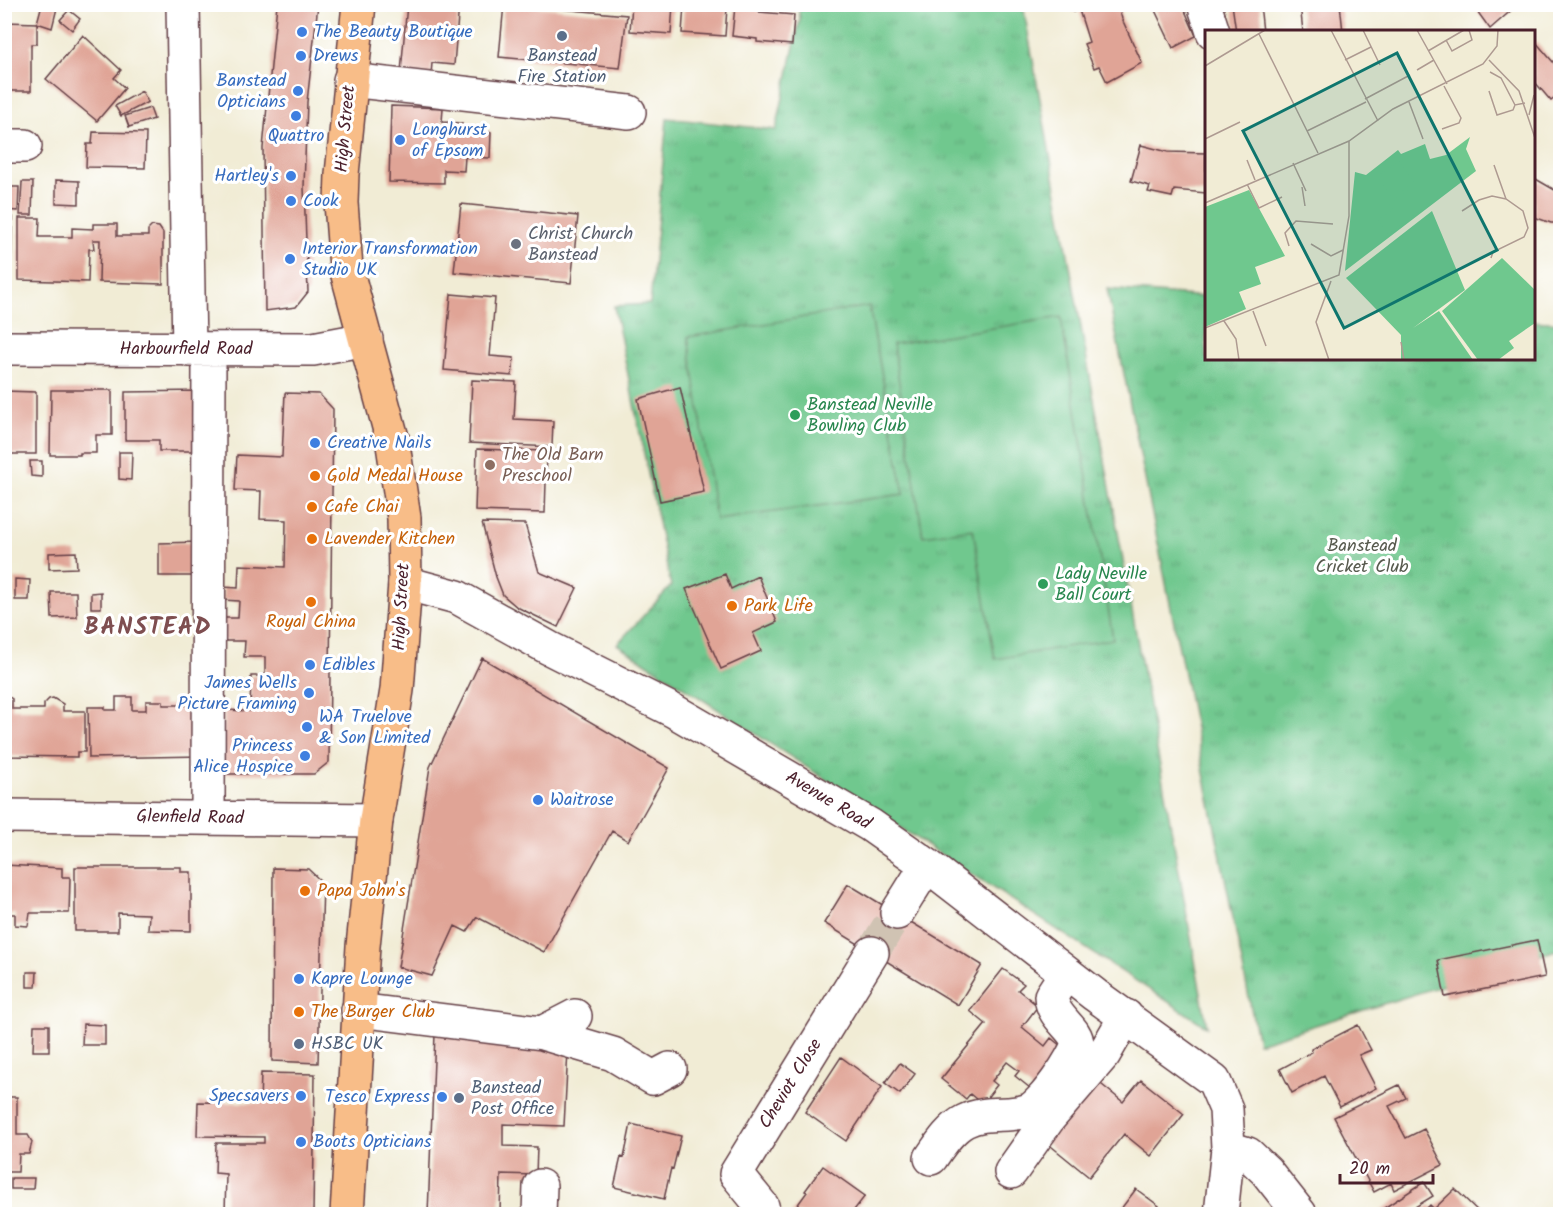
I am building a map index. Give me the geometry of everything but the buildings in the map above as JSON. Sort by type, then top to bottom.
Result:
[{"type":"main road","name":"High Street","points":[[347,1215],[346,1193],[363,946],[376,820],[395,709],[405,583],[404,518],[392,438],[346,268],[341,203],[342,174],[359,4]]},
{"type":"street","points":[[183,4],[199,350],[208,818]]},
{"type":"street","points":[[1204,4],[1212,30]]},
{"type":"street","points":[[350,80],[628,112]]},
{"type":"street","name":"Harbourfield Road","points":[[4,348],[313,349],[366,339]]},
{"type":"street","name":"Avenue Road","points":[[405,583],[457,597],[549,648],[674,711],[870,825],[927,865],[1066,973],[1214,1080],[1226,1109],[1228,1148]]},
{"type":"street","name":"Glenfield Road","points":[[4,816],[376,820]]},
{"type":"street","points":[[897,913],[927,865]]},
{"type":"street","name":"Cheviot Close","points":[[764,1215],[762,1206],[736,1174],[872,953]]},
{"type":"street","points":[[931,1158],[947,1136],[968,1120],[994,1113],[1029,1110],[1042,1098],[1066,1066],[1077,1046],[1076,1039],[1054,1010],[1051,996],[1066,973]]},
{"type":"street","points":[[358,1010],[542,1033],[613,1054],[653,1078],[670,1069]]},
{"type":"street","points":[[542,1033],[575,1016]]},
{"type":"street","points":[[1011,1172],[1049,1118],[1104,1054],[1126,1016]]},
{"type":"street","points":[[1221,1215],[1228,1148],[1248,1154],[1266,1171],[1300,1215]]},
{"type":"green space","points":[[798,5],[1023,5],[1207,1027],[617,644],[671,586],[614,306],[650,304],[667,118],[776,130],[800,19]]},
{"type":"green space","name":"Banstead Cricket Club","points":[[1107,289],[1205,297],[1205,360],[1535,360],[1535,321],[1560,323],[1560,949],[1258,1043]]},
{"type":"green space","name":"Banstead Neville Bowling Club","points":[[869,306],[904,494],[716,520],[688,337]]},
{"type":"green space","points":[[1061,317],[1113,639],[995,659],[973,529],[923,536],[893,344]]},
{"type":"tunnel","points":[[872,953],[897,913]]},
{"type":"place","name":"The Beauty Boutique","points":[[302,32]]},
{"type":"place","name":"Banstead Fire Station","points":[[562,36]]},
{"type":"place","name":"Drews","points":[[301,56]]},
{"type":"place","name":"Banstead Opticians","points":[[298,91]]},
{"type":"place","name":"Quattro","points":[[296,116]]},
{"type":"place","name":"Longhurst of Epsom","points":[[400,140]]},
{"type":"place","name":"Hartley's","points":[[291,176]]},
{"type":"place","name":"Cook","points":[[291,201]]},
{"type":"place","name":"Christ Church Banstead","points":[[516,244]]},
{"type":"place","name":"Interior Transformation Studio UK","points":[[290,259]]},
{"type":"place","name":"Banstead Neville Bowling Club","points":[[795,415]]},
{"type":"place","name":"Creative Nails","points":[[315,443]]},
{"type":"place","name":"The Old Barn Preschool","points":[[490,465]]},
{"type":"place","name":"Gold Medal House","points":[[315,476]]},
{"type":"place","name":"Cafe Chai","points":[[312,507]]},
{"type":"place","name":"Lavender Kitchen","points":[[312,539]]},
{"type":"place","name":"Lady Neville Ball Court","points":[[1043,584]]},
{"type":"place","name":"Royal China","points":[[311,602]]},
{"type":"place","name":"Park Life","points":[[732,606]]},
{"type":"place","name":"Edibles","points":[[310,665]]},
{"type":"place","name":"James Wells Picture Framing","points":[[309,693]]},
{"type":"place","name":"WA Truelove & Son Limited","points":[[307,727]]},
{"type":"place","name":"Princess Alice Hospice","points":[[305,756]]},
{"type":"place","name":"Waitrose","points":[[538,800]]},
{"type":"place","name":"Papa John's","points":[[305,891]]},
{"type":"place","name":"Kapre Lounge","points":[[299,979]]},
{"type":"place","name":"The Burger Club","points":[[299,1012]]},
{"type":"place","name":"HSBC UK","points":[[299,1044]]},
{"type":"place","name":"Specsavers","points":[[301,1096]]},
{"type":"place","name":"Tesco Express","points":[[442,1097]]},
{"type":"place","name":"Banstead Post Office","points":[[459,1098]]},
{"type":"place","name":"Boots Opticians","points":[[301,1142]]},
{"type":"district","name":"BANSTEAD","points":[[148,627]]}]
